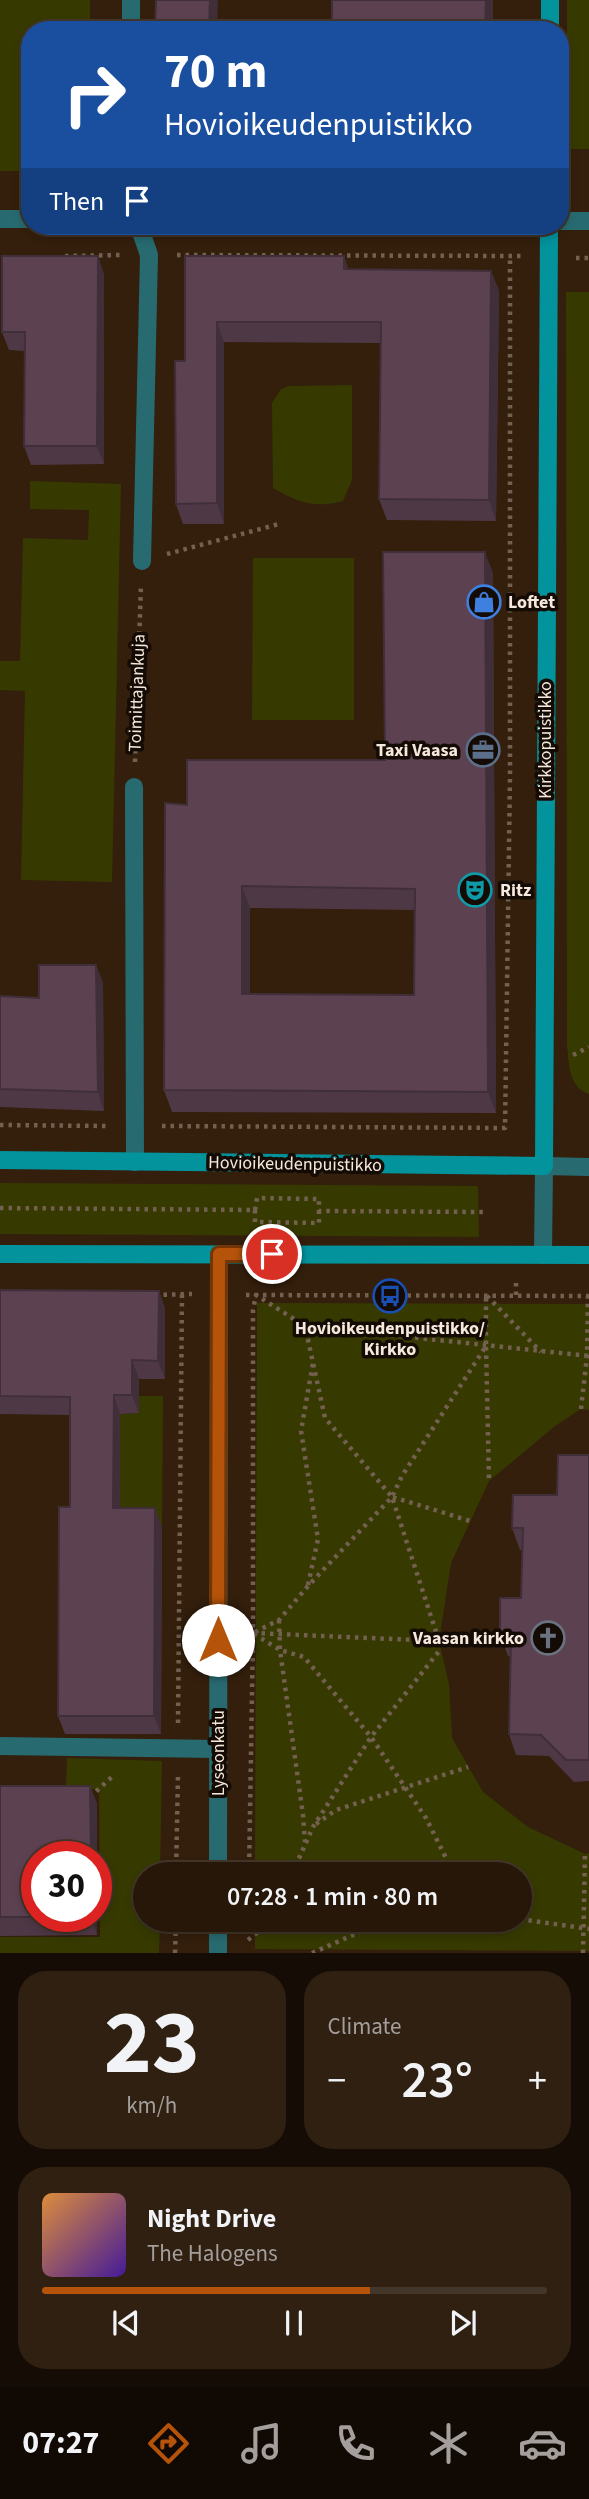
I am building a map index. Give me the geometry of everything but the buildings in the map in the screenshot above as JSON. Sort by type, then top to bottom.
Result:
[{"type":"main road","points":[[550,0],[550,21]]},
{"type":"main road","name":"Kirkkopuistikko","points":[[544,1166],[549,235]]},
{"type":"main road","name":"Hovioikeudenpuistikko","points":[[0,1160],[544,1166]]},
{"type":"main road","points":[[0,1254],[589,1255]]},
{"type":"street","points":[[131,0],[131,21]]},
{"type":"street","points":[[0,219],[21,219]]},
{"type":"street","points":[[569,221],[589,221]]},
{"type":"street","points":[[142,235],[149,255],[142,561]]},
{"type":"street","points":[[134,787],[135,1162]]},
{"type":"street","name":"Hovioikeudenpuistikko","points":[[544,1166],[589,1167]]},
{"type":"street","name":"Kirkkopuistikko","points":[[543,1255],[544,1166]]},
{"type":"street","name":"Lyseonkatu","points":[[218,1862],[219,1254]]},
{"type":"street","points":[[0,1746],[218,1749]]},
{"type":"street","points":[[218,1932],[218,1953]]},
{"type":"path","points":[[0,1125],[505,1128],[510,777],[510,256],[54,256]]},
{"type":"path","points":[[142,561],[279,524]]},
{"type":"path","name":"Toimittajankuja","points":[[134,787],[142,561]]},
{"type":"path","points":[[257,1198],[319,1199],[319,1223],[256,1222],[256,1210],[257,1198]]},
{"type":"path","points":[[0,1208],[256,1210]]},
{"type":"path","points":[[318,1211],[485,1212]]},
{"type":"path","points":[[176,1862],[182,1294]]},
{"type":"path","points":[[143,1295],[589,1296],[588,1356],[581,1409]]},
{"type":"path","points":[[256,1295],[306,1326],[588,1356]]},
{"type":"path","points":[[249,1862],[253,1633],[253,1310],[256,1295]]},
{"type":"path","points":[[486,1295],[489,1481]]},
{"type":"path","points":[[486,1295],[541,1352]]},
{"type":"path","points":[[253,1633],[439,1640],[392,1497],[325,1418],[306,1326]]},
{"type":"path","points":[[253,1633],[279,1620],[392,1497],[402,1476],[486,1346]]},
{"type":"path","points":[[308,1586],[318,1539],[301,1431],[313,1360]]},
{"type":"path","points":[[392,1497],[470,1521]]},
{"type":"path","points":[[279,1620],[280,1650],[305,1845]]},
{"type":"path","points":[[253,1633],[280,1650],[304,1657],[371,1737],[426,1818],[448,1862]]},
{"type":"path","points":[[297,1862],[313,1827],[371,1737],[440,1650]]},
{"type":"path","points":[[313,1827],[336,1810],[468,1767]]},
{"type":"path","points":[[583,1953],[586,1930],[585,1854]]},
{"type":"path","points":[[532,1921],[586,1930]]},
{"type":"path","points":[[176,1932],[176,1953]]},
{"type":"path","points":[[248,1940],[258,1932]]},
{"type":"path","points":[[312,1953],[360,1932]]},
{"type":"green space","points":[[0,0],[90,0],[90,21],[21,21],[21,171],[0,171]]},
{"type":"green space","points":[[567,0],[589,0],[589,149],[569,149]]},
{"type":"green space","points":[[566,292],[589,292],[589,1094],[582,1091],[573,1080],[567,1044]]},
{"type":"green space","points":[[352,385],[352,480],[343,501],[306,503],[273,488],[272,403],[281,389],[289,386]]},
{"type":"green space","points":[[30,481],[121,484],[112,882],[21,880],[25,691],[0,690],[0,661],[20,661],[23,538],[88,540],[89,510],[30,509]]},
{"type":"green space","points":[[253,558],[354,558],[354,720],[252,720]]},
{"type":"green space","points":[[0,1183],[478,1186],[479,1237],[0,1234]]},
{"type":"green space","points":[[257,1303],[589,1304],[589,1410],[581,1409],[555,1426],[489,1481],[451,1563],[439,1641],[449,1684],[452,1738],[483,1792],[528,1827],[585,1854],[589,1853],[589,1951],[255,1949],[255,1932],[532,1932],[532,1862],[255,1862]]},
{"type":"green space","points":[[139,1396],[163,1396],[162,1526],[120,1526],[120,1414],[139,1413]]},
{"type":"green space","points":[[67,1758],[162,1761],[160,1862],[133,1862],[133,1932],[160,1932],[159,1953],[0,1953],[0,1937],[100,1937],[100,1932],[112,1932],[112,1841],[99,1841],[99,1789],[66,1789]]},
{"type":"place","name":"Loftet","points":[[484,602]]},
{"type":"place","name":"Taxi Vaasa","points":[[483,750]]},
{"type":"place","name":"Ritz","points":[[475,890]]},
{"type":"place","name":"Hovioikeudenpuistikko/ Kirkko","points":[[390,1296]]},
{"type":"place","name":"Vaasan kirkko","points":[[548,1638]]},
{"type":"route","points":[[218,1640],[219,1254],[272,1254]]}]
